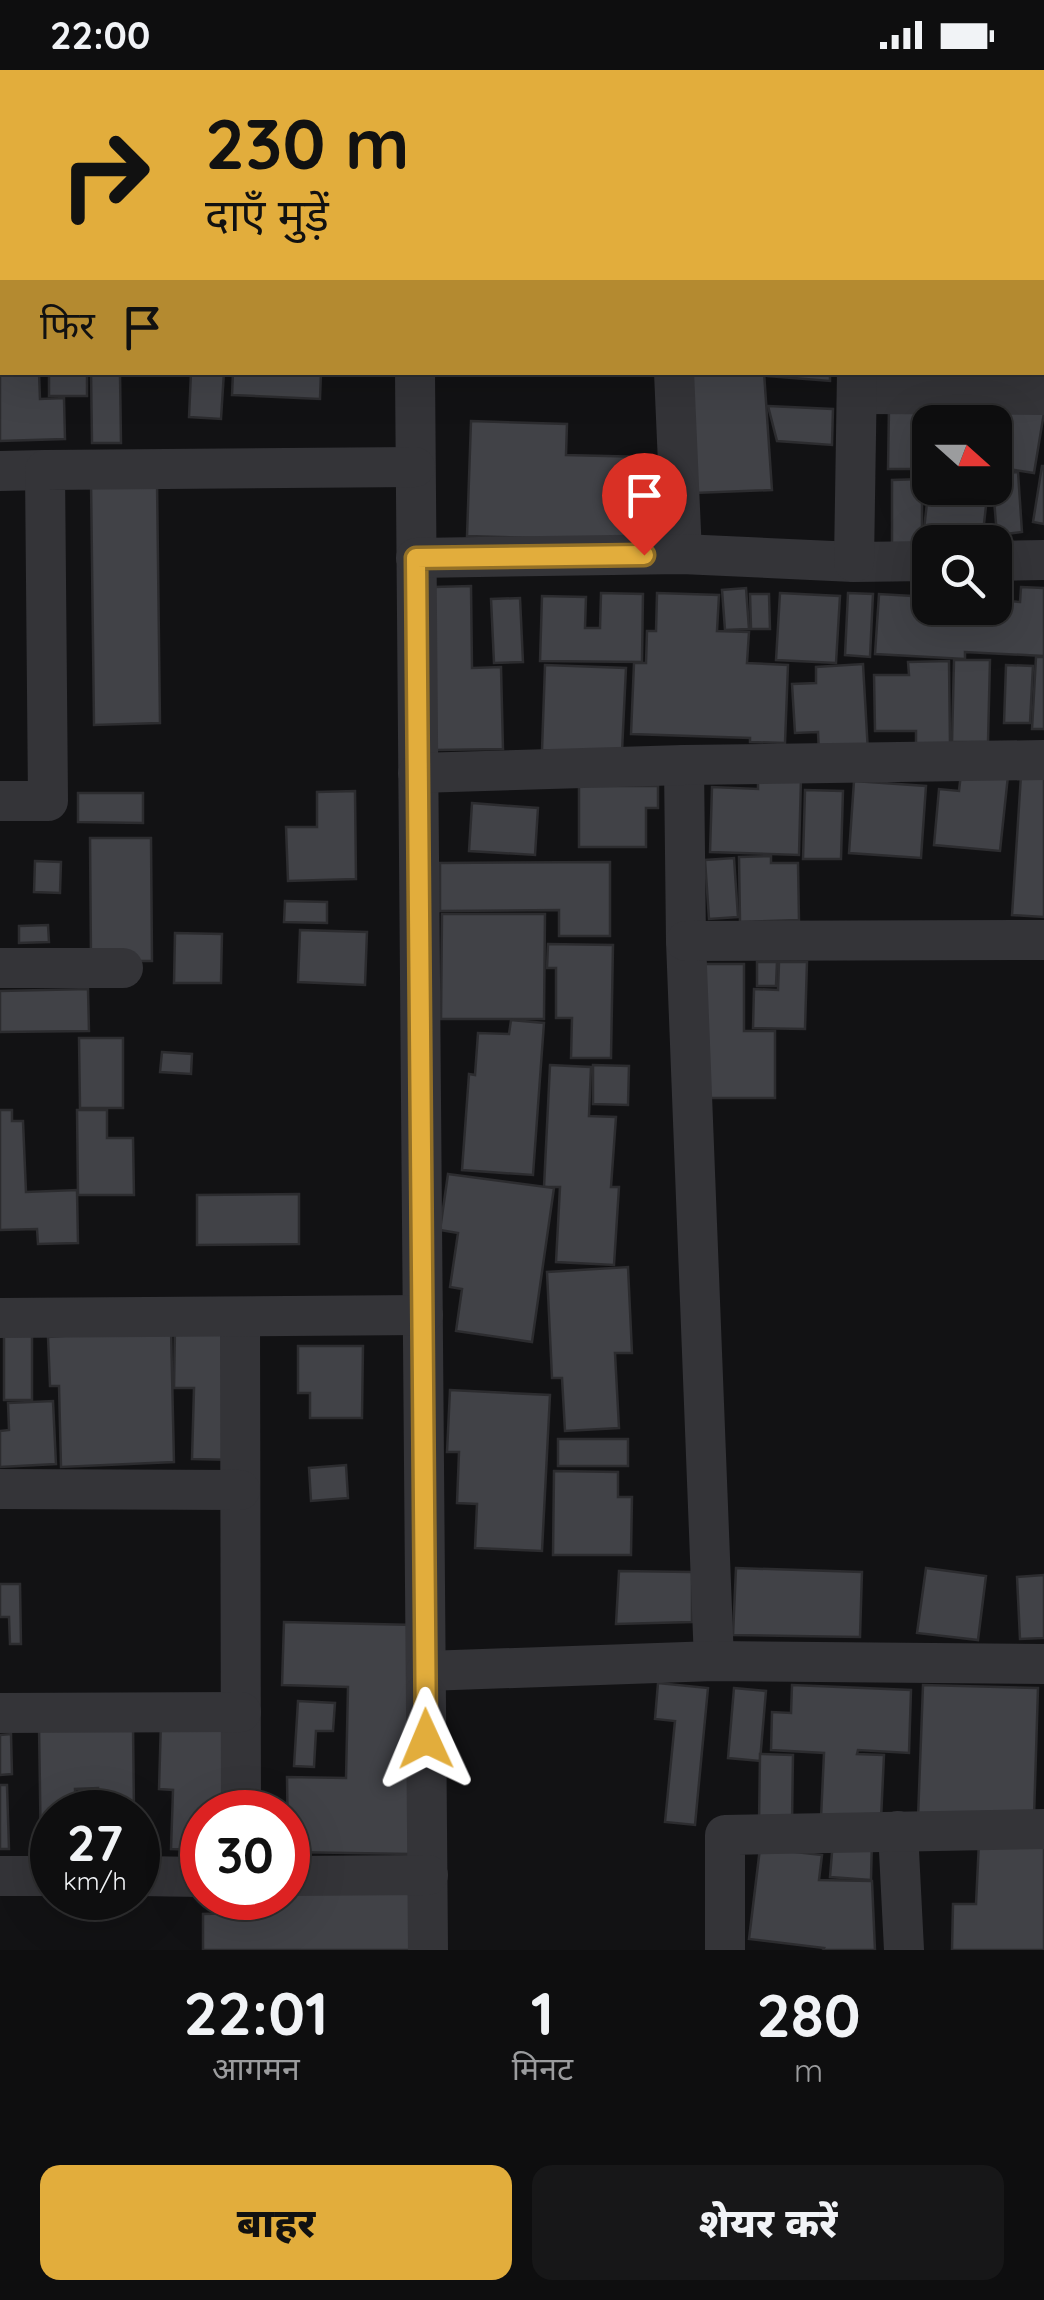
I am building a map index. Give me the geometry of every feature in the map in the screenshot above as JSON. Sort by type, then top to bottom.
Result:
[{"type":"street","points":[[415,375],[428,1950]]},
{"type":"street","points":[[674,375],[682,554]]},
{"type":"street","points":[[854,562],[857,383],[1044,395]]},
{"type":"street","points":[[0,471],[416,467]]},
{"type":"street","points":[[0,801],[48,801],[45,470]]},
{"type":"street","points":[[416,558],[682,554],[912,561]]},
{"type":"street","points":[[1012,561],[1044,560]]},
{"type":"street","points":[[418,772],[1044,760]]},
{"type":"street","points":[[684,766],[686,940],[714,1661]]},
{"type":"street","points":[[686,940],[1044,940]]},
{"type":"street","points":[[0,968],[123,968]]},
{"type":"street","points":[[0,1318],[423,1315]]},
{"type":"street","points":[[240,1317],[241,1790]]},
{"type":"street","points":[[0,1490],[240,1490]]},
{"type":"street","points":[[426,1671],[714,1661],[1044,1664]]},
{"type":"street","points":[[0,1713],[241,1712]]},
{"type":"street","points":[[726,1950],[725,1836],[1044,1829]]},
{"type":"street","points":[[898,1830],[904,1950]]},
{"type":"street","points":[[310,1876],[428,1875]]},
{"type":"street","points":[[0,1876],[30,1876]]},
{"type":"building","points":[[0,375],[39,375],[40,399],[64,398],[65,439],[0,441]]},
{"type":"building","points":[[49,375],[87,375],[87,396],[49,396]]},
{"type":"building","points":[[91,375],[120,375],[121,443],[92,443]]},
{"type":"building","points":[[191,375],[224,375],[221,419],[189,417]]},
{"type":"building","points":[[233,375],[321,375],[320,399],[232,395]]},
{"type":"building","points":[[689,375],[764,375],[772,490],[694,493]]},
{"type":"building","points":[[830,375],[830,381],[768,376]]},
{"type":"building","points":[[768,406],[833,409],[832,445],[777,441]]},
{"type":"building","points":[[889,406],[912,407],[912,469],[888,469]]},
{"type":"building","points":[[1012,407],[1044,413],[1034,473],[1012,470]]},
{"type":"building","points":[[471,421],[567,424],[566,455],[647,457],[644,541],[467,536]]},
{"type":"building","points":[[1044,466],[1044,524],[1033,522]]},
{"type":"building","points":[[1018,472],[1022,532],[1012,533],[1012,525],[996,525],[994,505],[1012,505],[1012,473]]},
{"type":"building","points":[[912,479],[912,505],[922,505],[922,525],[912,525],[912,544],[892,544],[892,480]]},
{"type":"building","points":[[157,480],[160,723],[94,725],[91,481]]},
{"type":"building","points":[[927,505],[986,505],[984,525],[924,525]]},
{"type":"building","points":[[471,586],[472,668],[501,667],[503,749],[436,750],[433,587]]},
{"type":"building","points":[[1021,587],[1044,588],[1044,656],[965,652],[965,659],[875,654],[879,594],[912,596],[912,625],[1012,625],[1012,601],[1020,602]]},
{"type":"building","points":[[746,588],[749,629],[725,630],[722,590]]},
{"type":"building","points":[[601,593],[643,594],[642,662],[540,661],[542,596],[586,597],[585,628],[600,628]]},
{"type":"building","points":[[657,593],[719,595],[717,631],[749,632],[747,663],[788,665],[785,743],[631,734],[634,663],[646,663],[647,631],[656,631]]},
{"type":"building","points":[[780,593],[840,596],[836,663],[776,660]]},
{"type":"building","points":[[848,593],[873,594],[870,657],[845,655]]},
{"type":"building","points":[[750,594],[769,594],[770,629],[751,629]]},
{"type":"building","points":[[520,598],[523,662],[494,663],[491,599]]},
{"type":"building","points":[[1036,657],[1044,657],[1044,729],[1032,729]]},
{"type":"building","points":[[954,660],[990,660],[988,742],[952,742]]},
{"type":"building","points":[[949,661],[950,744],[916,744],[916,731],[875,731],[874,675],[909,675],[908,662]]},
{"type":"building","points":[[863,664],[868,752],[819,754],[818,732],[795,733],[792,684],[816,683],[816,667]]},
{"type":"building","points":[[545,665],[626,668],[622,752],[542,750]]},
{"type":"building","points":[[1006,665],[1033,666],[1030,723],[1004,723]]},
{"type":"building","points":[[961,773],[1008,776],[1000,851],[934,845],[939,789],[959,791]]},
{"type":"building","points":[[1021,775],[1044,777],[1044,917],[1012,915]]},
{"type":"building","points":[[758,777],[801,778],[799,855],[710,852],[712,787],[758,789]]},
{"type":"building","points":[[854,781],[926,786],[921,858],[849,853]]},
{"type":"building","points":[[579,786],[658,786],[658,808],[646,808],[646,847],[579,847]]},
{"type":"building","points":[[805,790],[843,791],[841,859],[803,859]]},
{"type":"building","points":[[355,791],[356,879],[288,881],[286,827],[317,827],[317,792]]},
{"type":"building","points":[[78,793],[143,793],[143,823],[78,822]]},
{"type":"building","points":[[472,803],[538,808],[535,855],[469,851]]},
{"type":"building","points":[[90,838],[151,838],[152,961],[91,961]]},
{"type":"building","points":[[771,856],[771,863],[798,863],[799,920],[740,922],[739,857]]},
{"type":"building","points":[[734,858],[738,917],[709,919],[705,860]]},
{"type":"building","points":[[35,861],[61,862],[60,893],[34,892]]},
{"type":"building","points":[[610,862],[610,936],[559,936],[559,910],[440,911],[440,863]]},
{"type":"building","points":[[285,901],[327,902],[327,923],[284,922]]},
{"type":"building","points":[[442,914],[545,914],[544,1019],[441,1019]]},
{"type":"building","points":[[48,925],[49,942],[19,943],[19,926]]},
{"type":"building","points":[[300,930],[367,932],[365,985],[298,982]]},
{"type":"building","points":[[175,933],[222,934],[221,983],[174,983]]},
{"type":"building","points":[[548,944],[613,945],[611,1058],[571,1058],[572,1018],[556,1018],[556,968],[547,968]]},
{"type":"building","points":[[757,962],[777,962],[776,986],[757,986]]},
{"type":"building","points":[[779,962],[807,962],[805,1029],[753,1028],[754,989],[778,990]]},
{"type":"building","points":[[705,964],[744,964],[744,1031],[775,1031],[775,1098],[705,1098]]},
{"type":"building","points":[[88,989],[89,1031],[0,1032],[0,991]]},
{"type":"building","points":[[511,1020],[544,1023],[533,1175],[462,1170],[469,1074],[475,1075],[478,1033],[509,1034]]},
{"type":"building","points":[[79,1038],[123,1038],[123,1108],[80,1108]]},
{"type":"building","points":[[162,1052],[192,1054],[191,1074],[160,1072]]},
{"type":"building","points":[[550,1065],[591,1067],[589,1116],[616,1117],[611,1187],[619,1187],[614,1265],[556,1262],[560,1187],[544,1187]]},
{"type":"building","points":[[593,1065],[629,1066],[628,1105],[593,1104]]},
{"type":"building","points":[[0,1110],[12,1110],[12,1121],[23,1121],[26,1192],[77,1190],[78,1243],[38,1244],[37,1229],[0,1230]]},
{"type":"building","points":[[77,1110],[107,1110],[107,1138],[133,1138],[134,1195],[78,1195]]},
{"type":"building","points":[[448,1174],[554,1188],[532,1342],[456,1331],[462,1289],[450,1287],[458,1233],[440,1230]]},
{"type":"building","points":[[299,1194],[299,1244],[197,1245],[197,1195]]},
{"type":"building","points":[[628,1267],[632,1353],[615,1353],[619,1428],[565,1431],[562,1378],[552,1378],[547,1272]]},
{"type":"building","points":[[175,1327],[239,1329],[236,1460],[192,1459],[194,1388],[174,1388]]},
{"type":"building","points":[[171,1328],[174,1462],[61,1467],[59,1386],[50,1386],[48,1337]]},
{"type":"building","points":[[4,1333],[32,1333],[32,1400],[4,1400]]},
{"type":"building","points":[[298,1346],[363,1346],[362,1418],[310,1418],[310,1393],[298,1393]]},
{"type":"building","points":[[450,1390],[550,1395],[542,1551],[475,1548],[477,1504],[457,1503],[459,1452],[447,1452]]},
{"type":"building","points":[[53,1401],[56,1464],[0,1467],[0,1431],[9,1430],[8,1403]]},
{"type":"building","points":[[558,1439],[628,1439],[628,1466],[558,1466]]},
{"type":"building","points":[[346,1465],[348,1498],[311,1501],[309,1468]]},
{"type":"building","points":[[554,1471],[618,1472],[618,1497],[632,1497],[631,1555],[553,1555]]},
{"type":"building","points":[[736,1568],[862,1572],[860,1637],[733,1635]]},
{"type":"building","points":[[926,1568],[986,1576],[978,1640],[917,1633]]},
{"type":"building","points":[[619,1571],[692,1572],[692,1622],[616,1624]]},
{"type":"building","points":[[1044,1575],[1044,1638],[1020,1639],[1017,1577]]},
{"type":"building","points":[[0,1584],[20,1584],[21,1644],[10,1644],[9,1617],[0,1617]]},
{"type":"building","points":[[284,1622],[417,1625],[411,1854],[310,1852],[310,1790],[287,1790],[287,1777],[346,1778],[348,1687],[282,1685]]},
{"type":"building","points":[[658,1683],[708,1688],[695,1825],[665,1822],[675,1721],[655,1719]]},
{"type":"building","points":[[792,1685],[911,1690],[909,1753],[858,1750],[857,1754],[884,1755],[881,1820],[821,1818],[824,1753],[771,1750],[772,1712],[791,1713]]},
{"type":"building","points":[[923,1685],[1038,1688],[1034,1818],[918,1818]]},
{"type":"building","points":[[734,1688],[766,1691],[760,1761],[728,1758]]},
{"type":"building","points":[[298,1701],[335,1703],[333,1731],[316,1731],[314,1767],[294,1766]]},
{"type":"building","points":[[161,1720],[235,1722],[232,1790],[180,1790],[180,1849],[171,1849],[173,1790],[159,1789]]},
{"type":"building","points":[[133,1724],[134,1790],[40,1790],[39,1726]]},
{"type":"building","points":[[11,1734],[12,1774],[0,1775],[0,1735]]},
{"type":"building","points":[[760,1754],[793,1755],[792,1824],[759,1823]]},
{"type":"building","points":[[0,1785],[7,1785],[9,1849],[0,1849]]},
{"type":"building","points":[[872,1838],[871,1880],[830,1877],[833,1840]]},
{"type":"building","points":[[979,1841],[1044,1843],[1044,1950],[952,1950],[953,1904],[976,1904]]},
{"type":"building","points":[[760,1848],[822,1855],[819,1880],[872,1881],[875,1950],[823,1950],[749,1939]]},
{"type":"building","points":[[415,1883],[417,1950],[203,1950],[203,1920],[310,1920],[310,1885]]},
{"type":"route","points":[[426,1739],[416,558],[644,555]]}]
